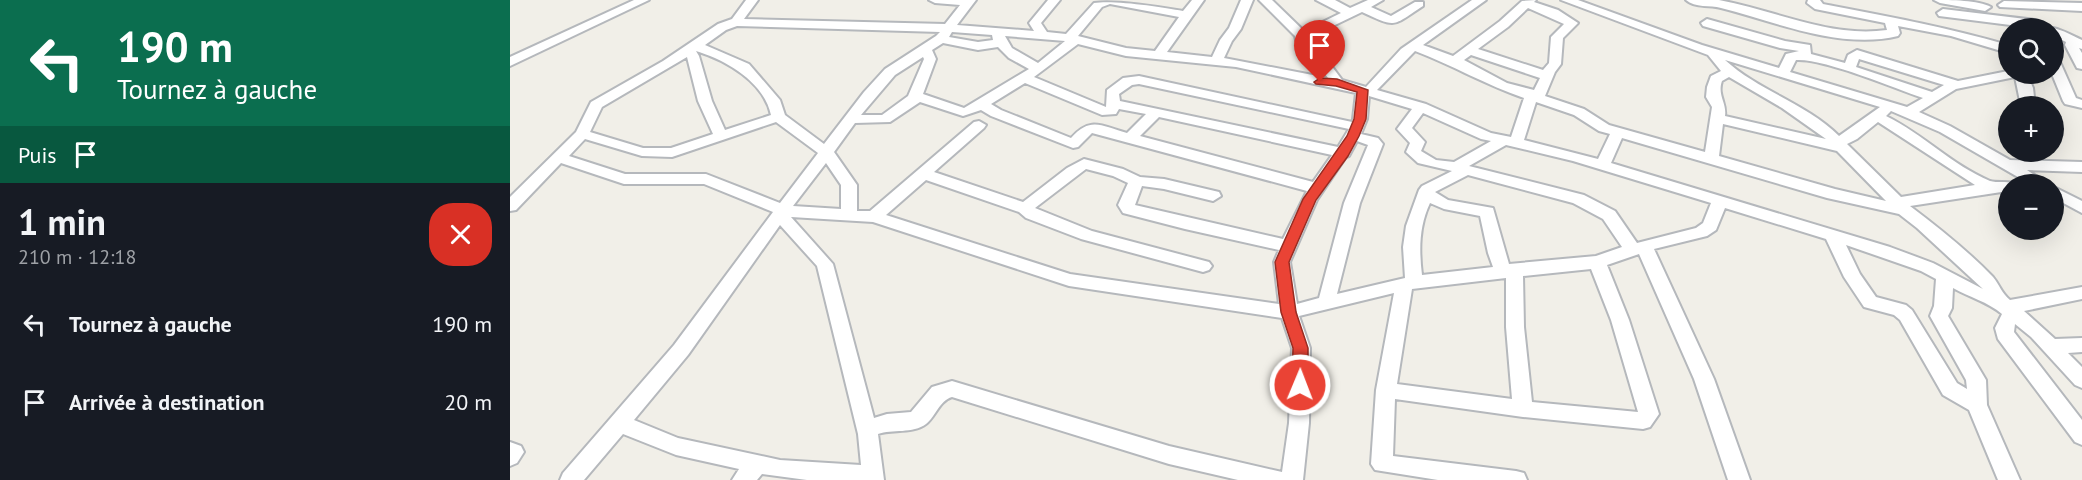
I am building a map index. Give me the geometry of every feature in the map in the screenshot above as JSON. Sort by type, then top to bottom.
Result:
[{"type":"street","points":[[510,62],[642,0]]},
{"type":"street","points":[[736,22],[752,0]]},
{"type":"street","points":[[935,0],[969,1]]},
{"type":"street","points":[[1042,35],[1035,23],[1044,9],[1049,7],[1054,0]]},
{"type":"street","points":[[1158,56],[1198,0]]},
{"type":"street","points":[[1216,62],[1226,40],[1235,29],[1247,0]]},
{"type":"street","points":[[1265,0],[1324,60],[1337,83]]},
{"type":"street","points":[[1322,0],[1339,5],[1350,14]]},
{"type":"street","points":[[1300,37],[1377,0]]},
{"type":"street","points":[[1292,480],[1299,423],[1301,348],[1289,312],[1282,262],[1288,246],[1316,188],[1344,153],[1355,132],[1366,91],[1405,52],[1480,0]]},
{"type":"street","points":[[1567,0],[1714,54],[1909,112],[1945,129],[1998,159]]},
{"type":"street","points":[[1692,0],[1711,2],[1814,28],[1879,37],[1894,33],[1890,19]]},
{"type":"street","points":[[1814,0],[1813,3],[1818,7],[1890,19],[1998,46]]},
{"type":"street","points":[[1940,0],[2004,5],[2082,7]]},
{"type":"street","points":[[571,480],[621,424],[681,350],[781,212],[887,75],[926,50],[945,33],[969,1]]},
{"type":"street","points":[[915,97],[963,112],[982,104],[1040,68],[1073,39],[1098,5],[1115,1],[1186,15]]},
{"type":"street","points":[[1363,8],[1392,21],[1418,1]]},
{"type":"street","points":[[1455,61],[1504,24],[1527,1],[1572,22],[1557,37],[1555,64],[1509,142],[1427,190],[1410,237],[1409,283],[1386,390],[1382,464],[1516,480]]},
{"type":"street","points":[[1686,44],[1707,23],[1713,13],[1711,2]]},
{"type":"street","points":[[2004,5],[2026,18]]},
{"type":"street","points":[[1943,13],[1998,20]]},
{"type":"street","points":[[510,206],[582,134],[596,105],[692,48],[718,29],[736,22],[999,38],[1042,35],[1073,39],[1126,52],[1253,65],[1366,91],[1421,107],[1476,133],[1547,149],[1904,258],[2008,308],[2082,293]]},
{"type":"street","points":[[1707,23],[1784,45],[1934,97]]},
{"type":"street","points":[[1782,74],[1786,62],[1791,57],[1805,52],[1814,28]]},
{"type":"street","points":[[999,38],[1024,63],[1040,68]]},
{"type":"street","points":[[2076,42],[2082,65]]},
{"type":"street","points":[[1414,46],[1455,61],[1502,86],[1579,112],[1594,123],[1618,132],[1833,194],[1900,206],[1998,187]]},
{"type":"street","points":[[692,48],[744,67],[775,103],[778,117],[826,152],[849,185],[849,215]]},
{"type":"street","points":[[692,48],[708,108],[721,137]]},
{"type":"street","points":[[853,119],[885,119],[915,97],[930,59],[926,50]]},
{"type":"street","points":[[1469,50],[1546,76]]},
{"type":"street","points":[[1714,54],[1729,72],[1806,117],[1842,146],[1900,206],[1988,283],[2008,308],[2051,346],[2082,380]]},
{"type":"street","points":[[1847,68],[1853,63],[1853,58],[1857,54],[1958,85]]},
{"type":"street","points":[[1478,72],[1490,57]]},
{"type":"street","points":[[1711,158],[1719,107],[1712,99],[1714,84],[1720,75],[1729,72]]},
{"type":"street","points":[[1023,77],[1107,112],[1111,111],[1114,104],[1112,93],[1128,81],[1139,80],[1192,90],[1355,132],[1373,141],[1376,144],[1352,203],[1330,279],[1327,302]]},
{"type":"street","points":[[1909,112],[1958,85],[1998,77]]},
{"type":"street","points":[[2063,84],[2070,101],[2082,104]]},
{"type":"street","points":[[1172,114],[1192,90]]},
{"type":"street","points":[[982,104],[996,113],[1073,144],[1088,128],[1316,188]]},
{"type":"street","points":[[1114,104],[1172,114],[1344,153]]},
{"type":"street","points":[[1842,146],[1890,105]]},
{"type":"street","points":[[1421,107],[1404,129],[1418,142],[1413,152],[1423,160],[1578,199],[1609,215],[1639,248],[1704,379],[1738,480]]},
{"type":"street","points":[[1130,138],[1154,112]]},
{"type":"street","points":[[1876,116],[1990,187]]},
{"type":"street","points":[[582,134],[649,153],[682,151],[778,117]]},
{"type":"street","points":[[1717,118],[1842,146]]},
{"type":"street","points":[[874,218],[979,125]]},
{"type":"street","points":[[1602,166],[1618,132]]},
{"type":"street","points":[[560,158],[624,178],[706,179],[781,212],[874,218],[1069,280],[1289,312],[1409,283],[1508,270],[1597,262],[1707,229],[1720,200]]},
{"type":"street","points":[[2003,162],[2082,167]]},
{"type":"street","points":[[2003,162],[2023,174]]},
{"type":"street","points":[[1025,208],[1081,164],[1118,172],[1137,181],[1164,184],[1213,196]]},
{"type":"street","points":[[924,174],[1025,208],[1036,216],[1087,235],[1203,266]]},
{"type":"street","points":[[1137,181],[1126,205],[1129,209],[1185,224],[1288,246]]},
{"type":"street","points":[[1427,194],[1444,204],[1487,212],[1496,253],[1508,270],[1523,409]]},
{"type":"street","points":[[2064,197],[2079,204]]},
{"type":"street","points":[[621,424],[676,446],[780,469],[873,477],[867,430],[825,264],[781,212]]},
{"type":"street","points":[[1833,236],[1853,277],[1870,302],[1900,310],[1906,315],[1950,388],[1977,405]]},
{"type":"street","points":[[1386,390],[1523,409],[1643,421],[1649,414],[1620,320],[1597,262]]},
{"type":"street","points":[[1945,277],[1943,308],[1938,316],[1976,380],[1977,405],[2009,480]]},
{"type":"street","points":[[2008,308],[2009,318],[2004,328],[2005,334],[2082,436]]},
{"type":"street","points":[[2051,346],[2082,345]]},
{"type":"street","points":[[867,430],[887,422],[918,419],[939,393],[952,389],[1169,455],[1279,480]]},
{"type":"street","points":[[510,451],[514,452],[510,457]]},
{"type":"street","points":[[743,480],[758,464]]},
{"type":"route","points":[[1300,385],[1301,348],[1289,312],[1282,262],[1301,216],[1316,188],[1344,153],[1353,136],[1360,119],[1363,90],[1337,83],[1320,82]]}]
